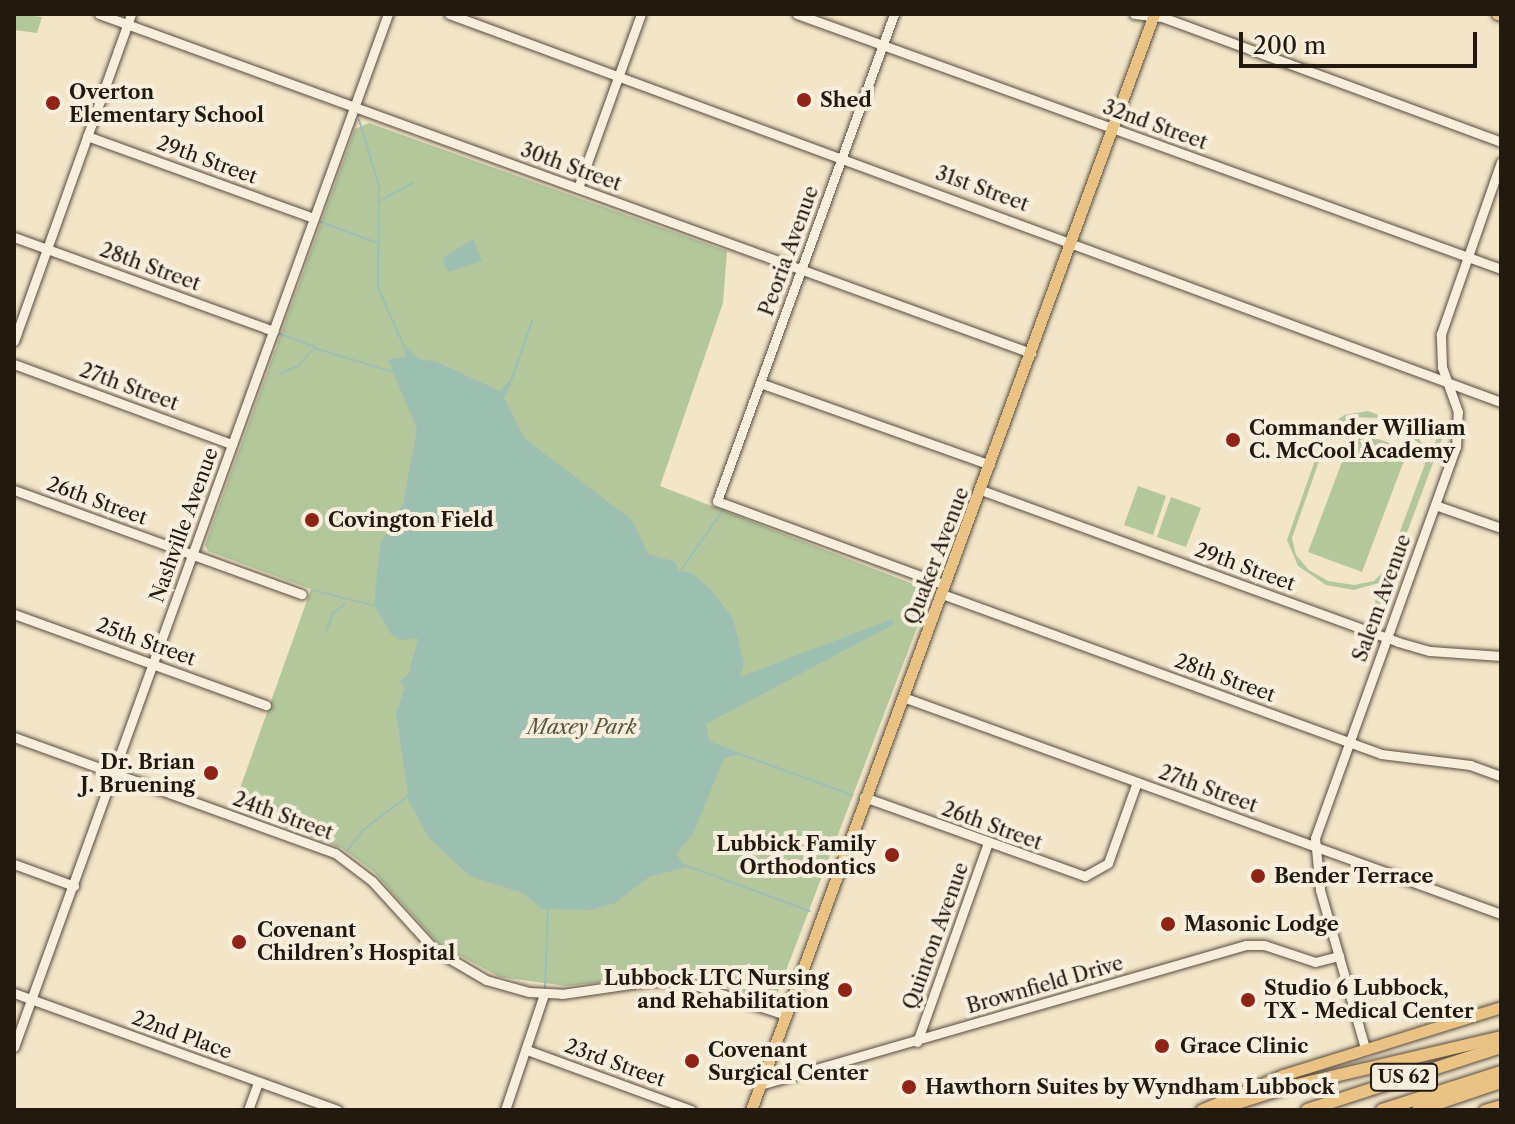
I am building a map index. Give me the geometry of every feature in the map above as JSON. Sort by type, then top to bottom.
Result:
[{"type":"highway","points":[[1215,1110],[1288,1087],[1501,1037]]},
{"type":"highway","name":"US 62","points":[[1307,1110],[1501,1047]]},
{"type":"highway","name":"US 62","points":[[1382,1110],[1501,1072]]},
{"type":"highway","points":[[1418,1110],[1501,1082]]},
{"type":"main road","name":"Quaker Avenue","points":[[751,1110],[1153,16]]},
{"type":"main road","points":[[1201,1110],[1283,1075],[1501,1007]]},
{"type":"main road","points":[[1484,1110],[1501,1105]]},
{"type":"street","name":"30th Street","points":[[99,14],[129,19],[354,107],[1031,353]]},
{"type":"street","name":"Nashville Avenue","points":[[14,1047],[388,14]]},
{"type":"street","name":"31st Street","points":[[449,14],[1501,402]]},
{"type":"street","points":[[578,188],[641,14]]},
{"type":"street","name":"32nd Street","points":[[797,14],[1501,269]]},
{"type":"street","name":"Peoria Avenue","points":[[717,501],[894,14]]},
{"type":"street","points":[[1134,14],[1153,16],[1501,142]]},
{"type":"street","points":[[14,341],[129,19]]},
{"type":"street","name":"29th Street","points":[[87,136],[314,218]]},
{"type":"street","name":"Salem Avenue","points":[[1314,846],[1459,431],[1451,384],[1442,367],[1441,334],[1501,162]]},
{"type":"street","name":"28th Street","points":[[14,237],[273,331]]},
{"type":"street","name":"27th Street","points":[[14,364],[232,444]]},
{"type":"street","points":[[760,383],[990,465]]},
{"type":"street","name":"26th Street","points":[[14,490],[302,594]]},
{"type":"street","name":"29th Street","points":[[981,490],[1430,651],[1501,656]]},
{"type":"street","name":"28th Street","points":[[717,501],[1349,743],[1404,761],[1470,765],[1501,776]]},
{"type":"street","points":[[1435,505],[1501,528]]},
{"type":"street","name":"25th Street","points":[[14,614],[266,705]]},
{"type":"street","name":"27th Street","points":[[903,697],[1501,914]]},
{"type":"street","name":"24th Street","points":[[14,737],[335,853],[372,881],[417,934],[450,961],[486,980],[544,994],[685,982],[786,1015]]},
{"type":"street","name":"26th Street","points":[[864,797],[1078,875],[1091,876],[1107,865],[1137,782]]},
{"type":"street","name":"Quinton Avenue","points":[[917,1042],[988,843]]},
{"type":"street","points":[[1314,846],[1339,956],[1365,1048]]},
{"type":"street","points":[[14,864],[74,886]]},
{"type":"street","name":"Brownfield Drive","points":[[760,1085],[1246,945],[1264,945],[1315,962],[1339,956]]},
{"type":"street","name":"22nd Place","points":[[14,993],[337,1110]]},
{"type":"street","points":[[505,1110],[544,994]]},
{"type":"street","name":"23rd Street","points":[[527,1050],[691,1110]]},
{"type":"street","points":[[248,1110],[258,1082]]},
{"type":"green space","points":[[14,14],[42,17],[37,33],[15,30]]},
{"type":"green space","name":"Maxey Park","points":[[369,123],[727,251],[723,303],[660,486],[931,591],[774,1002],[680,973],[566,986],[500,977],[440,945],[374,872],[342,848],[233,808],[311,589],[208,551],[205,545],[355,129]]},
{"type":"green space","points":[[1368,411],[1411,427],[1430,455],[1440,430],[1445,431],[1378,610],[1373,608],[1382,582],[1354,590],[1326,585],[1298,566],[1287,540],[1326,429],[1344,415]],"holes":[[[1351,417],[1379,418],[1403,428],[1421,446],[1425,464],[1386,569],[1374,581],[1354,585],[1328,581],[1309,570],[1296,555],[1292,538],[1328,436]]]},
{"type":"green space","points":[[1354,430],[1408,450],[1362,572],[1308,552]]},
{"type":"green space","points":[[1138,486],[1166,496],[1153,535],[1124,525]]},
{"type":"green space","points":[[1171,497],[1201,508],[1186,547],[1157,537]]},
{"type":"shaded area","points":[[473,239],[482,261],[448,272],[443,258]]},
{"type":"shaded area","points":[[403,345],[419,359],[437,362],[500,391],[512,381],[504,398],[525,439],[632,520],[648,554],[676,562],[678,571],[693,573],[715,594],[733,619],[744,662],[740,677],[892,619],[894,624],[706,724],[709,741],[742,754],[724,758],[693,834],[676,854],[686,867],[649,877],[615,903],[591,910],[542,909],[523,893],[470,876],[429,838],[409,801],[396,713],[405,687],[400,682],[409,673],[418,638],[400,640],[391,634],[374,604],[380,545],[403,504],[417,429],[388,360],[406,356]]},
{"type":"waterway","points":[[359,120],[379,186],[378,288],[404,346]]},
{"type":"waterway","points":[[380,201],[413,183]]},
{"type":"waterway","points":[[321,222],[375,242]]},
{"type":"waterway","points":[[511,381],[532,321]]},
{"type":"waterway","points":[[280,334],[316,347]]},
{"type":"waterway","points":[[280,374],[298,366],[314,348],[393,372]]},
{"type":"waterway","points":[[681,570],[723,510]]},
{"type":"waterway","points":[[312,590],[376,606]]},
{"type":"waterway","points":[[326,632],[333,613],[345,604]]},
{"type":"waterway","points":[[734,752],[852,795]]},
{"type":"waterway","points":[[347,851],[362,831],[410,794]]},
{"type":"waterway","points":[[682,864],[810,911]]},
{"type":"waterway","points":[[545,989],[548,909]]},
{"type":"place","name":"Shed","points":[[804,100]]},
{"type":"place","name":"Overton Elementary School","points":[[53,103]]},
{"type":"place","name":"Commander William C. McCool Academy","points":[[1233,440]]},
{"type":"place","name":"Covington Field","points":[[312,520]]},
{"type":"place","name":"Dr. Brian J. Bruening","points":[[211,773]]},
{"type":"place","name":"Lubbick Family Orthodontics","points":[[892,855]]},
{"type":"place","name":"Bender Terrace","points":[[1258,876]]},
{"type":"place","name":"Masonic Lodge","points":[[1168,924]]},
{"type":"place","name":"Covenant Children’s Hospital","points":[[239,942]]},
{"type":"place","name":"Lubbock LTC Nursing and Rehabilitation","points":[[845,990]]},
{"type":"place","name":"Studio 6 Lubbock, TX - Medical Center","points":[[1248,1000]]},
{"type":"place","name":"Grace Clinic","points":[[1162,1046]]},
{"type":"place","name":"Covenant Surgical Center","points":[[692,1061]]},
{"type":"place","name":"Hawthorn Suites by Wyndham Lubbock","points":[[909,1087]]}]
